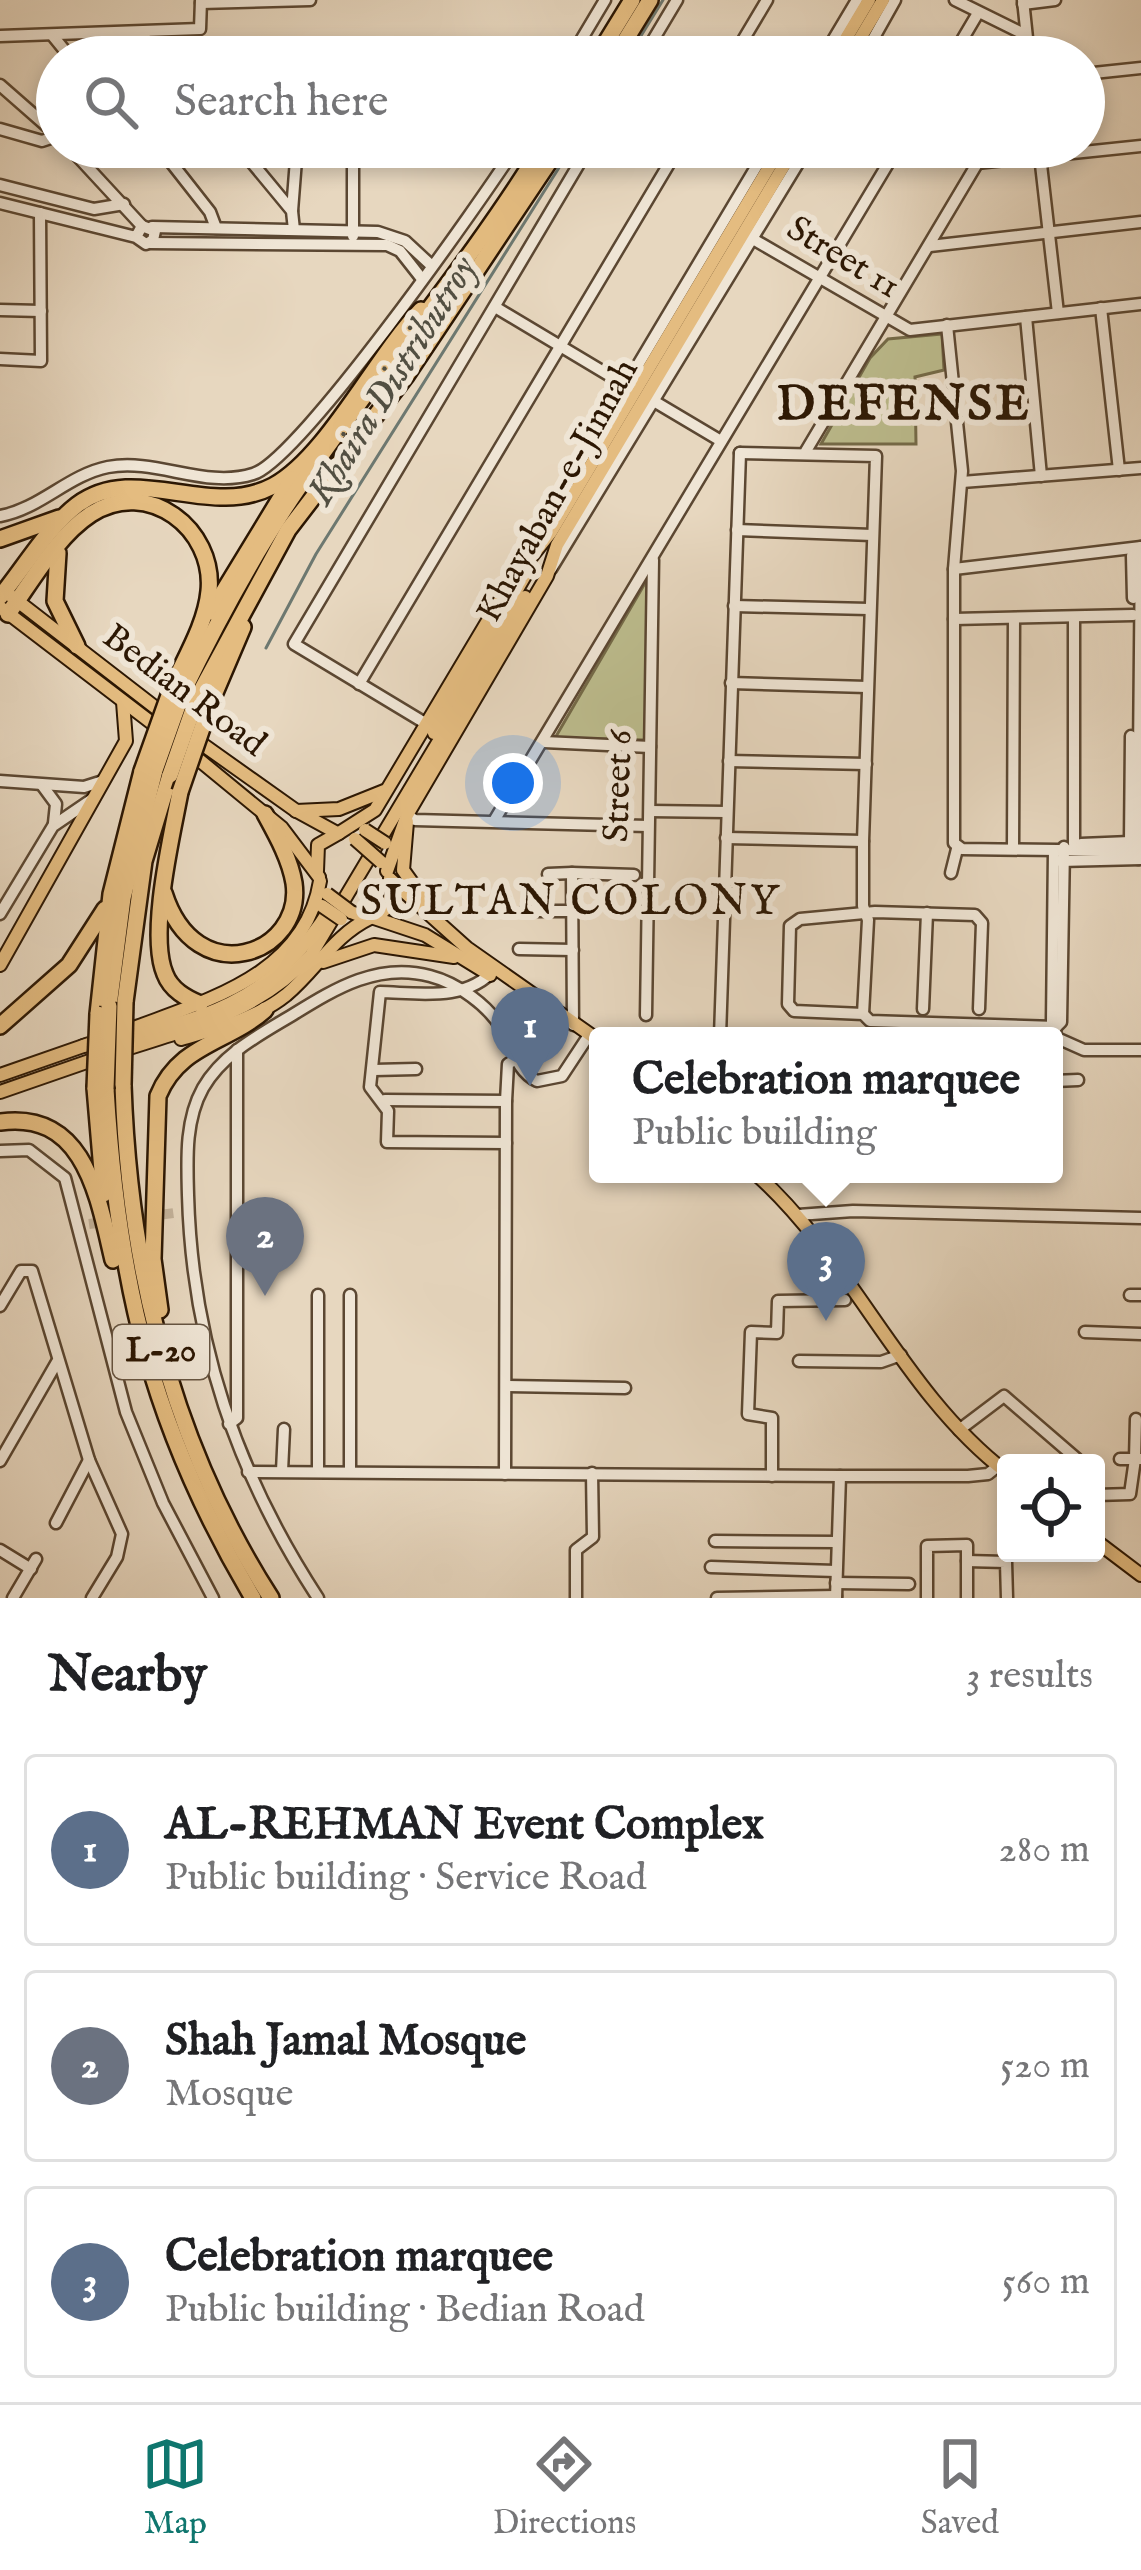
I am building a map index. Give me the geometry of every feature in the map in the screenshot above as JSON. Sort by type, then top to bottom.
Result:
[{"type":"highway","points":[[610,36],[632,0]]},
{"type":"highway","points":[[628,36],[650,0]]},
{"type":"highway","name":"L-20","points":[[253,1598],[185,1472],[130,1301],[119,1249],[108,1088],[111,1007],[128,877],[156,772],[276,522],[459,272],[528,168]]},
{"type":"highway","name":"L-20","points":[[191,695],[268,562],[406,376],[545,168]]},
{"type":"highway","points":[[190,646],[267,513],[304,460],[416,315],[459,272]]},
{"type":"highway","points":[[0,539],[64,516],[91,496],[128,487],[230,500],[275,484],[304,460]]},
{"type":"highway","points":[[5,600],[88,516],[110,506],[139,502],[177,517],[202,545],[209,578],[207,604],[190,646],[191,695],[164,892],[164,972],[181,994],[200,1004]]},
{"type":"highway","points":[[5,600],[64,516]]},
{"type":"highway","points":[[60,544],[52,578],[55,601],[77,646]]},
{"type":"highway","points":[[0,1026],[70,965],[91,937],[156,772]]},
{"type":"highway","points":[[164,892],[181,931],[207,951],[242,953],[274,937],[291,910],[294,884],[265,814]]},
{"type":"highway","points":[[111,894],[111,1007]]},
{"type":"highway","points":[[178,1402],[158,1302],[153,1239],[156,1107],[175,1067],[200,1044],[251,1022],[265,1010]]},
{"type":"highway","points":[[90,1224],[108,1088]]},
{"type":"highway","name":"L-20","points":[[108,1088],[134,1236],[178,1402],[220,1506],[271,1598]]},
{"type":"highway","points":[[0,1122],[38,1123],[66,1138],[88,1170],[90,1224],[130,1301]]},
{"type":"main road","points":[[848,36],[869,0]]},
{"type":"main road","points":[[862,36],[883,0]]},
{"type":"main road","name":"Khayaban-e-Jinnah","points":[[363,828],[511,582],[554,539],[769,168]]},
{"type":"main road","name":"Khayaban-e-Jinnah","points":[[640,393],[747,236],[784,168]]},
{"type":"main road","points":[[83,1046],[233,1004],[268,984],[298,956],[554,539]]},
{"type":"main road","points":[[0,1092],[238,1011],[274,990],[307,959],[554,539]]},
{"type":"main road","name":"Khayaban-e-Jinnah","points":[[372,918],[391,903],[386,871],[406,817],[547,576],[554,539]]},
{"type":"main road","name":"Bedian Road","points":[[5,600],[77,646],[299,813],[338,833],[363,828]]},
{"type":"main road","name":"Bedian Road","points":[[5,600],[291,838],[322,890],[346,915],[408,928],[492,972]]},
{"type":"main road","points":[[0,965],[126,741],[123,702]]},
{"type":"main road","points":[[291,838],[303,829],[299,813],[339,809],[384,791]]},
{"type":"main road","points":[[0,1075],[200,1004],[255,977],[291,944],[316,905],[322,890],[317,847],[338,833],[363,828],[385,844],[406,817]]},
{"type":"main road","points":[[406,817],[403,870],[440,926]]},
{"type":"main road","points":[[363,828],[386,871],[422,912],[492,972],[589,1035]]},
{"type":"main road","points":[[291,944],[322,890]]},
{"type":"main road","points":[[408,928],[410,917],[422,912]]},
{"type":"main road","points":[[321,960],[346,915]]},
{"type":"main road","points":[[81,1064],[141,1053],[265,1010],[321,960],[341,934],[372,918]]},
{"type":"main road","points":[[321,960],[374,945],[415,947],[467,960]]},
{"type":"main road","points":[[765,1183],[837,1260],[959,1430],[997,1464]]},
{"type":"main road","points":[[1105,1548],[1141,1575]]},
{"type":"street","points":[[75,36],[200,29],[201,2],[310,0]]},
{"type":"street","points":[[584,36],[605,0]]},
{"type":"street","points":[[655,36],[676,0]]},
{"type":"street","points":[[746,36],[767,0]]},
{"type":"street","points":[[835,36],[856,0]]},
{"type":"street","points":[[875,36],[895,0]]},
{"type":"street","points":[[955,0],[1026,35],[1023,2],[1055,0]]},
{"type":"street","points":[[964,36],[978,13]]},
{"type":"street","points":[[0,36],[36,37]]},
{"type":"street","points":[[1105,72],[1141,68]]},
{"type":"street","points":[[0,85],[36,117]]},
{"type":"street","points":[[0,129],[36,139]]},
{"type":"street","points":[[1105,148],[1141,146]]},
{"type":"street","points":[[89,168],[124,204],[150,243],[387,245],[400,251],[422,279]]},
{"type":"street","points":[[175,168],[210,212],[216,228]]},
{"type":"street","points":[[256,168],[292,211]]},
{"type":"street","points":[[294,230],[295,168]]},
{"type":"street","points":[[352,245],[353,168]]},
{"type":"street","points":[[0,516],[102,468],[135,464],[220,478],[268,468],[287,454],[501,168]]},
{"type":"street","points":[[425,723],[294,644],[578,168]]},
{"type":"street","points":[[359,684],[666,168]]},
{"type":"street","points":[[547,576],[757,168]]},
{"type":"street","points":[[747,236],[794,168]]},
{"type":"street","points":[[494,820],[886,168]]},
{"type":"street","points":[[806,452],[974,168]]},
{"type":"street","points":[[1042,168],[1058,313],[1141,304]]},
{"type":"street","points":[[0,184],[94,209],[124,204]]},
{"type":"street","points":[[0,200],[142,230]]},
{"type":"street","points":[[0,200],[40,213],[142,230],[353,230],[405,241],[432,266]]},
{"type":"street","points":[[0,359],[41,361],[40,213]]},
{"type":"street","points":[[930,246],[1141,222]]},
{"type":"street","name":"Street 11","points":[[747,236],[910,330],[1058,313]]},
{"type":"street","points":[[495,307],[740,453],[876,456],[863,841],[863,1014],[870,1022],[1056,1027],[1074,617]]},
{"type":"street","points":[[1101,308],[1119,470]]},
{"type":"street","points":[[0,310],[41,311]]},
{"type":"street","points":[[1026,317],[1041,476]]},
{"type":"street","points":[[947,325],[962,482],[954,569],[960,849],[951,873]]},
{"type":"street","points":[[554,539],[542,526],[640,393]]},
{"type":"street","points":[[720,1027],[740,453]]},
{"type":"street","points":[[962,482],[1141,467]]},
{"type":"street","points":[[737,530],[872,535]]},
{"type":"street","points":[[954,569],[1137,552]]},
{"type":"street","points":[[1137,552],[1133,615],[1138,854]]},
{"type":"street","points":[[1137,552],[1138,854]]},
{"type":"street","name":"Street 6","points":[[646,1015],[653,560]]},
{"type":"street","points":[[734,606],[869,609]]},
{"type":"street","points":[[954,619],[1133,615]]},
{"type":"street","points":[[1013,848],[1014,618]]},
{"type":"street","points":[[731,683],[867,687]]},
{"type":"street","points":[[544,742],[650,747]]},
{"type":"street","points":[[729,760],[866,764]]},
{"type":"street","points":[[0,781],[83,787],[103,781]]},
{"type":"street","points":[[0,914],[53,826],[56,804],[42,785]]},
{"type":"street","points":[[53,826],[94,798]]},
{"type":"street","points":[[650,811],[726,812]]},
{"type":"street","points":[[406,817],[648,826]]},
{"type":"street","points":[[727,838],[863,841]]},
{"type":"street","points":[[960,849],[1013,848],[1063,859],[1138,854]]},
{"type":"street","points":[[1063,859],[1138,854]]},
{"type":"street","points":[[572,873],[573,1025]]},
{"type":"street","points":[[548,874],[634,875]]},
{"type":"street","points":[[525,911],[570,911]]},
{"type":"street","points":[[923,1009],[927,913]]},
{"type":"street","points":[[863,1014],[794,1011],[788,1004],[793,922],[865,914],[980,918],[980,1009]]},
{"type":"street","points":[[519,950],[573,950]]},
{"type":"street","points":[[318,1598],[248,1472],[200,1328],[188,1211],[193,1109],[213,1072],[237,1050],[333,991],[368,976],[416,972],[461,990],[495,1018],[531,1078],[549,1082],[567,1072],[589,1044]]},
{"type":"street","points":[[492,972],[461,990],[380,992],[371,1094],[385,1100],[506,1101]]},
{"type":"street","points":[[1063,1042],[1075,1048],[1141,1050]]},
{"type":"street","points":[[230,1424],[237,1418],[237,1050]]},
{"type":"street","points":[[505,1474],[506,1101],[508,1064],[516,1059]]},
{"type":"street","points":[[374,1070],[416,1069]]},
{"type":"street","points":[[1063,1081],[1078,1080]]},
{"type":"street","points":[[385,1100],[387,1142],[506,1143]]},
{"type":"street","points":[[0,1151],[29,1150],[54,1164],[90,1224],[126,1412],[164,1503],[213,1598]]},
{"type":"street","points":[[798,1215],[853,1210],[1141,1218]]},
{"type":"street","points":[[174,1213],[188,1211]]},
{"type":"street","points":[[0,1306],[21,1271],[32,1271],[89,1460],[122,1534],[117,1557],[92,1598]]},
{"type":"street","points":[[318,1295],[318,1471]]},
{"type":"street","points":[[350,1295],[350,1472]]},
{"type":"street","points":[[772,1475],[772,1418],[748,1414],[751,1332],[777,1333],[778,1301],[844,1300]]},
{"type":"street","points":[[1085,1332],[1141,1334]]},
{"type":"street","points":[[799,1361],[880,1362],[901,1355]]},
{"type":"street","points":[[0,1460],[57,1362]]},
{"type":"street","points":[[506,1386],[625,1388]]},
{"type":"street","points":[[959,1430],[1004,1396],[1071,1454]]},
{"type":"street","points":[[1105,1495],[1130,1494],[1138,1459],[1136,1419]]},
{"type":"street","points":[[281,1471],[284,1429]]},
{"type":"street","points":[[1120,1459],[1138,1459]]},
{"type":"street","points":[[56,1523],[89,1460]]},
{"type":"street","points":[[248,1472],[968,1476],[997,1471]]},
{"type":"street","points":[[576,1598],[577,1547],[593,1537],[592,1473]]},
{"type":"street","points":[[836,1587],[840,1476]]},
{"type":"street","points":[[715,1540],[837,1542]]},
{"type":"street","points":[[927,1598],[927,1546],[967,1545],[967,1598]]},
{"type":"street","points":[[0,1550],[33,1564],[13,1598]]},
{"type":"street","points":[[967,1562],[1006,1562],[1007,1598]]},
{"type":"street","points":[[711,1567],[836,1587]]},
{"type":"street","points":[[717,1598],[909,1584]]},
{"type":"green space","points":[[942,334],[944,370],[915,377],[916,444],[821,444],[870,358],[888,339]]},
{"type":"green space","points":[[655,566],[645,740],[555,738]]},
{"type":"waterway","name":"Khaira Distributroy","points":[[641,36],[663,0]]},
{"type":"waterway","name":"Khaira Distributroy","points":[[266,648],[316,554],[559,168]]},
{"type":"tunnel","points":[[89,1224],[174,1213]]},
{"type":"place","name":"AL-REHMAN Event Complex","points":[[530,1086]]},
{"type":"place","name":"Shah Jamal Mosque","points":[[265,1296]]},
{"type":"place","name":"Celebration marquee","points":[[826,1321]]},
{"type":"district","name":"DEFENSE","points":[[904,406]]},
{"type":"district","name":"SULTAN COLONY","points":[[571,902]]}]
